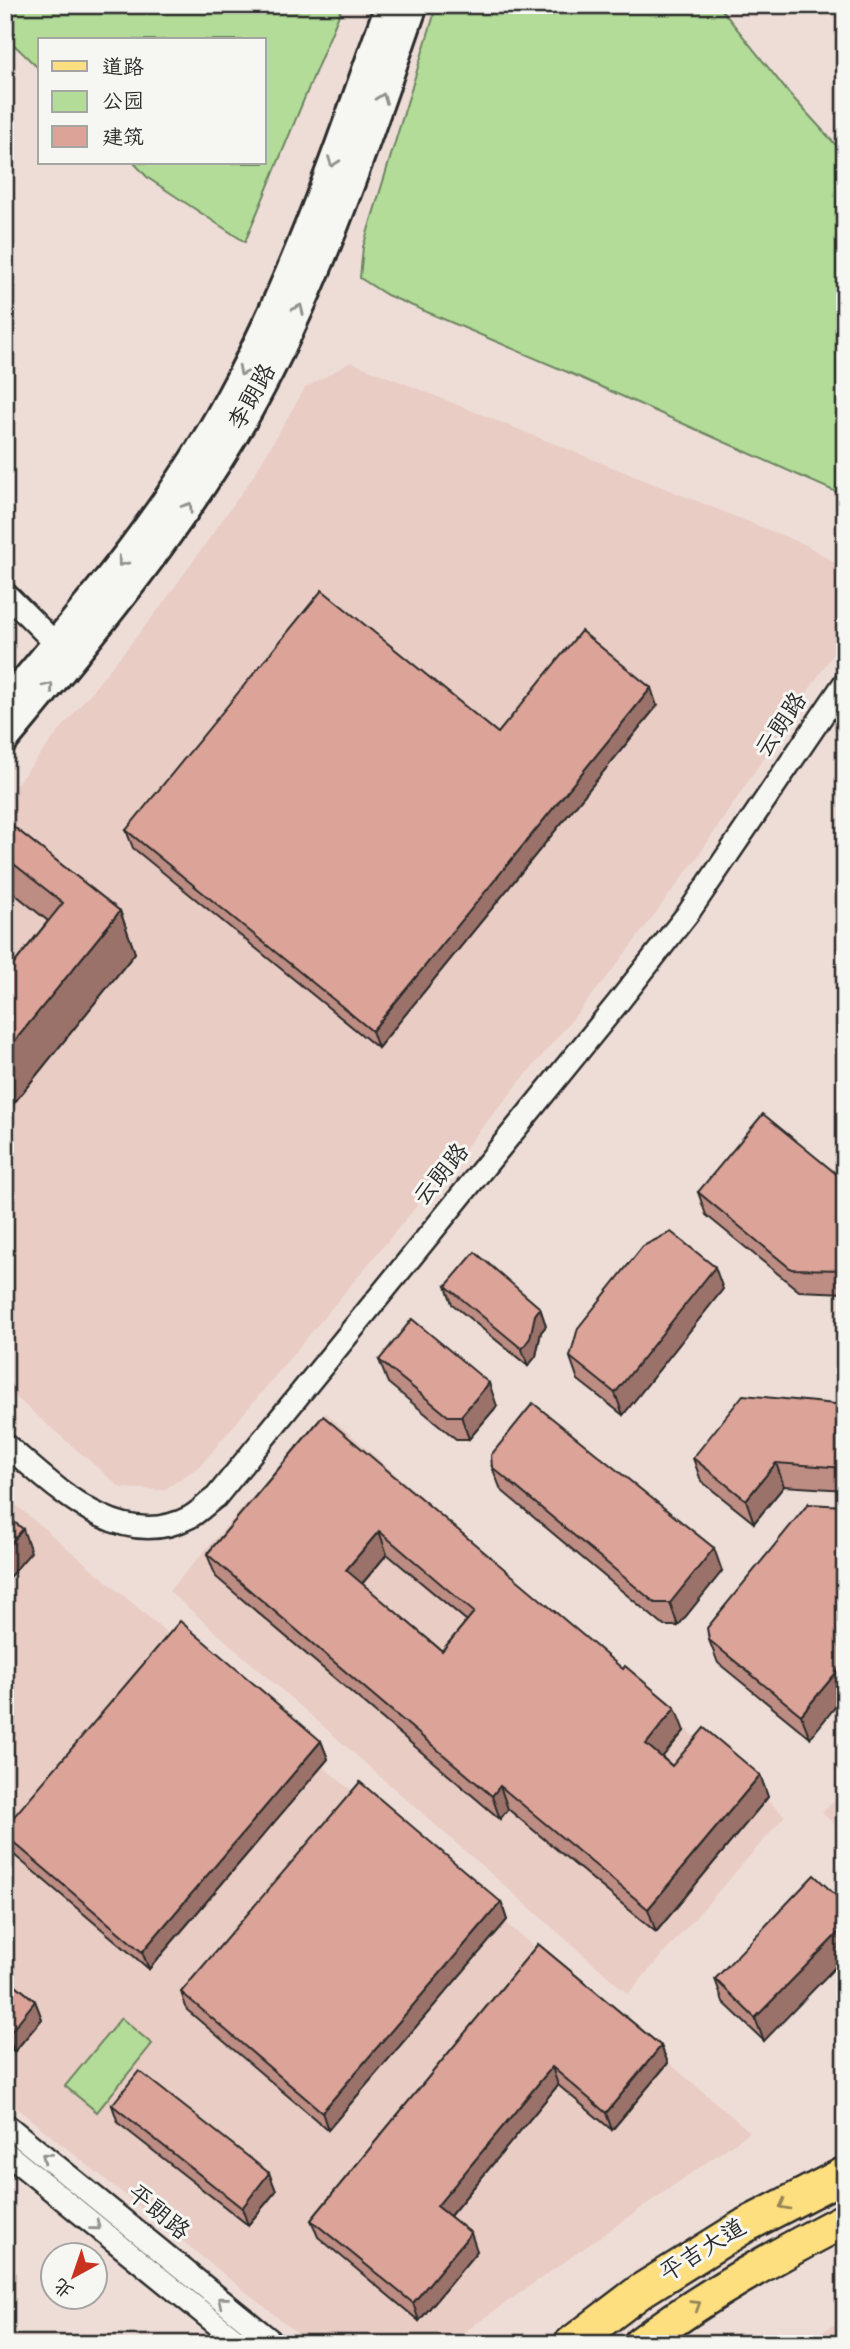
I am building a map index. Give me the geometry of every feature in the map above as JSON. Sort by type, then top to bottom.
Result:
[{"type":"main road","name":"平吉大道","points":[[571,2344],[642,2290],[700,2254],[747,2225],[845,2174]]},
{"type":"main road","name":"平吉大道","points":[[640,2344],[666,2324],[767,2261],[845,2220]]},
{"type":"street","name":"李朗路","points":[[5,740],[107,582],[151,523],[227,402],[263,333],[304,241],[389,5]]},
{"type":"street","name":"李朗路","points":[[5,704],[124,596],[207,479],[247,413],[284,344],[326,249],[414,5]]},
{"type":"street","points":[[5,593],[63,651]]},
{"type":"street","name":"云朗路","points":[[5,1444],[93,1513],[127,1527],[158,1528],[190,1517],[216,1497],[688,912],[845,682]]},
{"type":"street","name":"平朗路","points":[[5,2124],[275,2344]]},
{"type":"street","name":"平朗路","points":[[5,2152],[241,2344]]},
{"type":"shaded area","points":[[351,362],[806,545],[845,569],[845,636],[697,858],[605,980],[201,1465],[164,1490],[121,1488],[5,1388],[5,798],[162,605],[252,478],[305,388]]},
{"type":"shaded area","points":[[326,1413],[785,1816],[628,1994],[169,1591]]},
{"type":"shaded area","points":[[5,1496],[750,2132],[447,2344],[311,2344],[5,2099]]},
{"type":"shaded area","points":[[845,1789],[845,1834],[822,1813]]},
{"type":"shaded area","points":[[845,2319],[845,2344],[799,2344]]},
{"type":"green space","points":[[5,5],[343,5],[245,242],[148,178],[135,164],[266,164],[266,38],[38,38],[38,68],[5,36]]},
{"type":"green space","points":[[437,5],[718,5],[787,91],[845,155],[845,496],[387,295],[360,278],[363,247]]},
{"type":"green space","points":[[121,2018],[152,2044],[97,2112],[65,2086]]},
{"type":"building","points":[[322,590],[498,733],[581,631],[651,688],[372,1031],[126,830]]},
{"type":"building","points":[[5,820],[120,911],[5,1053],[5,975],[63,903],[5,857]]},
{"type":"building","points":[[763,1114],[845,1181],[845,1270],[791,1269],[698,1192]]},
{"type":"building","points":[[671,1232],[715,1267],[615,1393],[570,1357],[578,1328],[643,1246]]},
{"type":"building","points":[[475,1252],[540,1308],[535,1315],[530,1338],[522,1349],[446,1286]]},
{"type":"building","points":[[412,1319],[489,1383],[461,1416],[448,1416],[379,1360]]},
{"type":"building","points":[[743,1395],[845,1405],[845,1468],[776,1463],[746,1500],[693,1458]]},
{"type":"building","points":[[533,1403],[714,1548],[670,1603],[655,1603],[492,1467],[491,1455]]},
{"type":"building","points":[[323,1416],[623,1669],[625,1666],[675,1708],[646,1744],[672,1766],[704,1728],[760,1775],[648,1909],[500,1786],[492,1796],[207,1554]],"holes":[[[379,1531],[474,1612],[442,1651],[346,1570]]]},
{"type":"building","points":[[808,1504],[845,1506],[845,1662],[801,1715],[709,1640],[707,1628]]},
{"type":"building","points":[[5,1515],[23,1529],[5,1550]]},
{"type":"building","points":[[180,1621],[321,1741],[142,1952],[5,1835],[5,1827]]},
{"type":"building","points":[[360,1782],[501,1902],[322,2112],[181,1992]]},
{"type":"building","points":[[814,1875],[845,1904],[845,1926],[755,2018],[715,1979]]},
{"type":"building","points":[[538,1944],[661,2046],[606,2113],[552,2067],[437,2206],[471,2233],[413,2303],[311,2220]]},
{"type":"building","points":[[5,1976],[35,2001],[8,2035],[5,2032]]},
{"type":"building","points":[[139,2071],[269,2173],[242,2208],[112,2105]]}]
